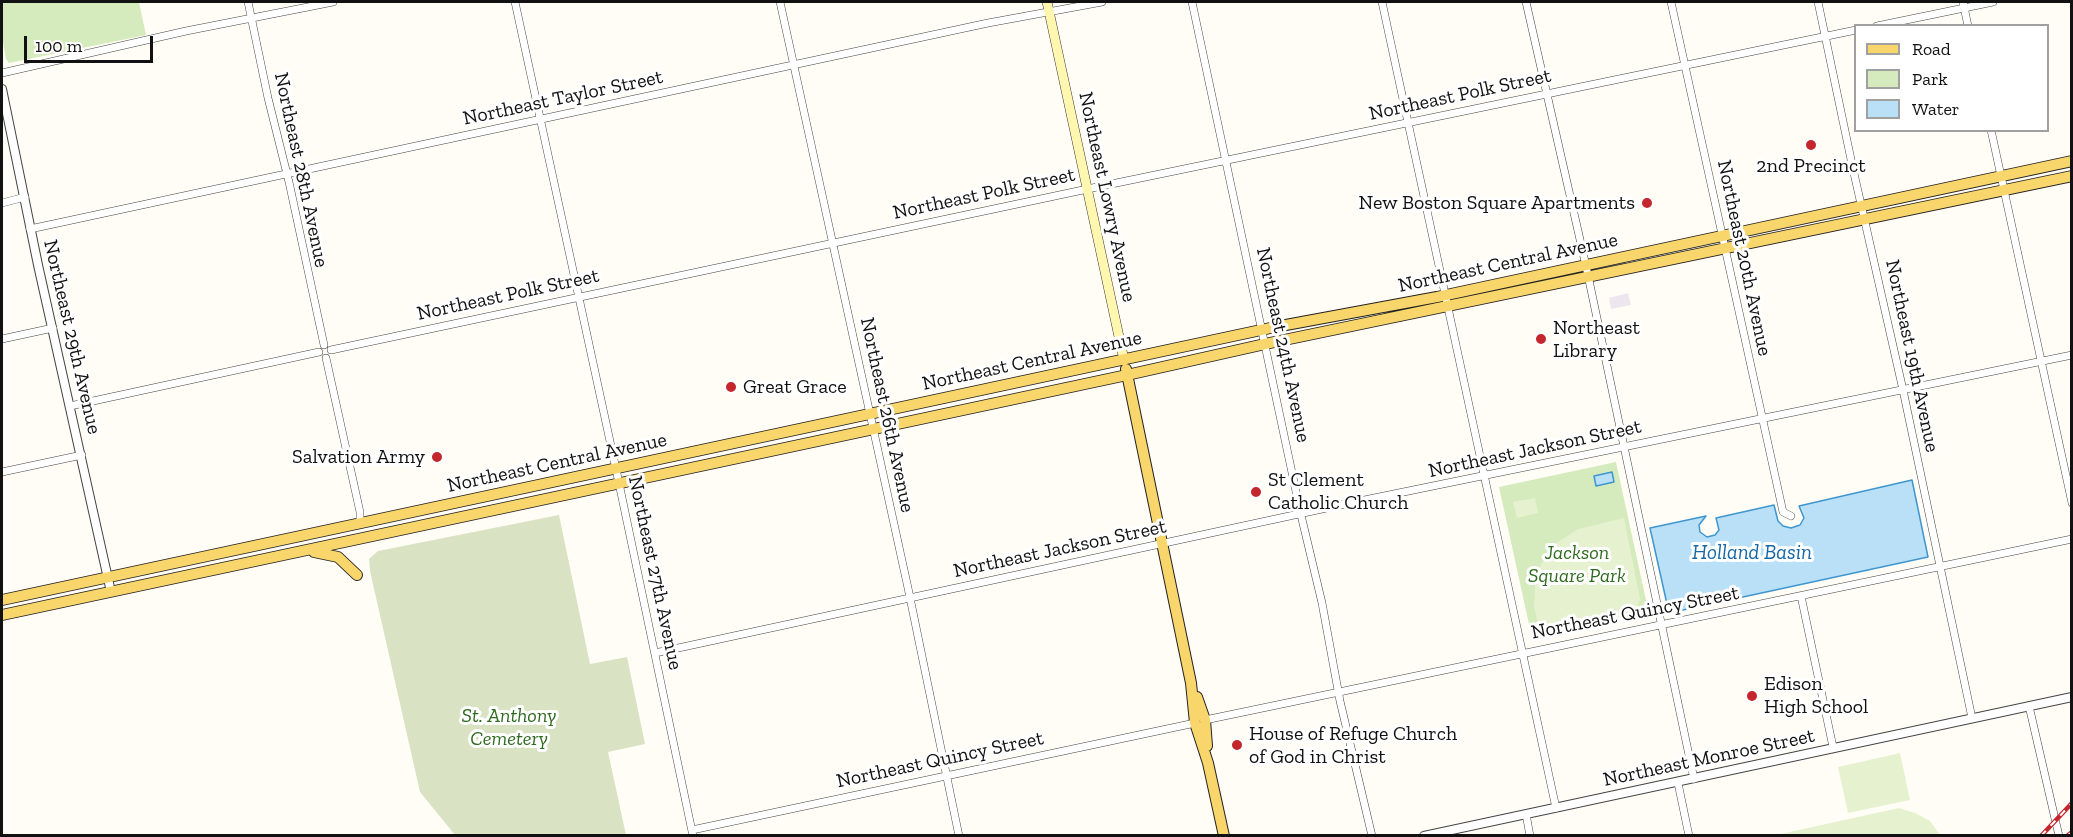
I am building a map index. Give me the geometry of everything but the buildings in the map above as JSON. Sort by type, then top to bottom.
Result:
[{"type":"main road","name":"Northeast Lowry Avenue","points":[[1047,2],[1224,836]]},
{"type":"main road","name":"Northeast Central Avenue","points":[[1587,271],[1723,236],[2072,161]]},
{"type":"main road","name":"Northeast Central Avenue","points":[[2,615],[1127,375],[1446,300],[1587,271],[1725,248],[2072,176]]},
{"type":"main road","name":"Northeast Central Avenue","points":[[2,600],[1263,330],[1446,300]]},
{"type":"main road","points":[[290,555],[323,552],[338,557],[357,575]]},
{"type":"street","name":"Northeast 28th Avenue","points":[[249,2],[268,98],[324,345]]},
{"type":"street","points":[[2,73],[186,31],[333,2]]},
{"type":"street","name":"Northeast 27th Avenue","points":[[515,2],[693,833]]},
{"type":"street","name":"Northeast 26th Avenue","points":[[780,2],[959,836]]},
{"type":"street","name":"Northeast Taylor Street","points":[[30,229],[795,65],[1102,2]]},
{"type":"street","name":"Northeast 24th Avenue","points":[[1192,2],[1301,515],[1322,603],[1339,692],[1372,836]]},
{"type":"street","points":[[1382,2],[1556,808]]},
{"type":"street","points":[[1526,2],[1587,271],[1694,779]]},
{"type":"street","name":"Northeast 20th Avenue","points":[[1671,2],[1783,512],[1791,516]]},
{"type":"street","name":"Northeast 19th Avenue","points":[[1818,2],[1972,718]]},
{"type":"street","points":[[1885,24],[1964,5],[1993,2]]},
{"type":"street","points":[[1964,5],[1968,24]]},
{"type":"street","name":"Northeast Polk Street","points":[[331,350],[1087,189],[1854,30]]},
{"type":"street","name":"Northeast 29th Avenue","points":[[2,89],[30,229],[111,592]]},
{"type":"street","points":[[1991,132],[2072,503]]},
{"type":"street","points":[[2,203],[25,197]]},
{"type":"street","points":[[2,339],[53,328]]},
{"type":"street","points":[[318,352],[320,347],[328,346],[331,354],[326,358]]},
{"type":"street","points":[[70,406],[318,352]]},
{"type":"street","points":[[318,352],[326,358]]},
{"type":"street","name":"Northeast Jackson Street","points":[[655,653],[909,597],[2072,355]]},
{"type":"street","points":[[326,358],[360,512],[360,523]]},
{"type":"street","points":[[2,472],[82,455]]},
{"type":"street","name":"Northeast Quincy Street","points":[[693,833],[1523,652],[2072,539]]},
{"type":"street","points":[[1801,596],[1833,747]]},
{"type":"street","name":"Northeast Monroe Street","points":[[1424,836],[2072,697]]},
{"type":"street","points":[[2029,706],[2059,836]]},
{"type":"street","points":[[1677,783],[1689,836]]},
{"type":"street","points":[[1526,814],[1530,836]]},
{"type":"shaded area","points":[[1628,293],[1631,305],[1611,309],[1609,298]]},
{"type":"green space","points":[[2,2],[139,2],[146,35],[9,63],[6,59],[2,36]]},
{"type":"green space","name":"Jackson Square Park","points":[[1616,462],[1649,614],[1532,638],[1499,487]]},
{"type":"green space","points":[[1535,498],[1538,513],[1517,518],[1513,502]]},
{"type":"green space","name":"St. Anthony Cemetery","points":[[559,515],[590,664],[627,657],[645,744],[608,752],[626,835],[455,835],[420,792],[369,559],[378,551]]},
{"type":"green space","points":[[1624,518],[1640,599],[1636,610],[1631,614],[1540,634],[1534,606],[1536,573],[1552,546],[1578,529]]},
{"type":"green space","points":[[1900,753],[1910,800],[1848,813],[1838,767]]},
{"type":"green space","points":[[1899,808],[1930,821],[1940,835],[1776,835]]},
{"type":"water","points":[[1612,472],[1614,482],[1596,486],[1594,476]]},
{"type":"water","name":"Holland Basin","points":[[1912,480],[1928,557],[1669,613],[1650,528],[1706,516],[1699,525],[1700,532],[1707,537],[1715,535],[1719,530],[1716,518],[1774,505],[1778,521],[1783,526],[1791,528],[1800,525],[1804,518],[1799,506]]},
{"type":"railway","points":[[2041,836],[2072,803]]},
{"type":"railway","points":[[2067,836],[2072,832]]},
{"type":"place","name":"2nd Precinct","points":[[1811,145]]},
{"type":"place","name":"New Boston Square Apartments","points":[[1647,203]]},
{"type":"place","name":"Northeast Library","points":[[1541,339]]},
{"type":"place","name":"Great Grace","points":[[731,387]]},
{"type":"place","name":"Salvation Army","points":[[437,457]]},
{"type":"place","name":"St Clement Catholic Church","points":[[1256,492]]},
{"type":"place","name":"Edison High School","points":[[1752,696]]},
{"type":"place","name":"House of Refuge Church of God in Christ","points":[[1237,745]]}]
